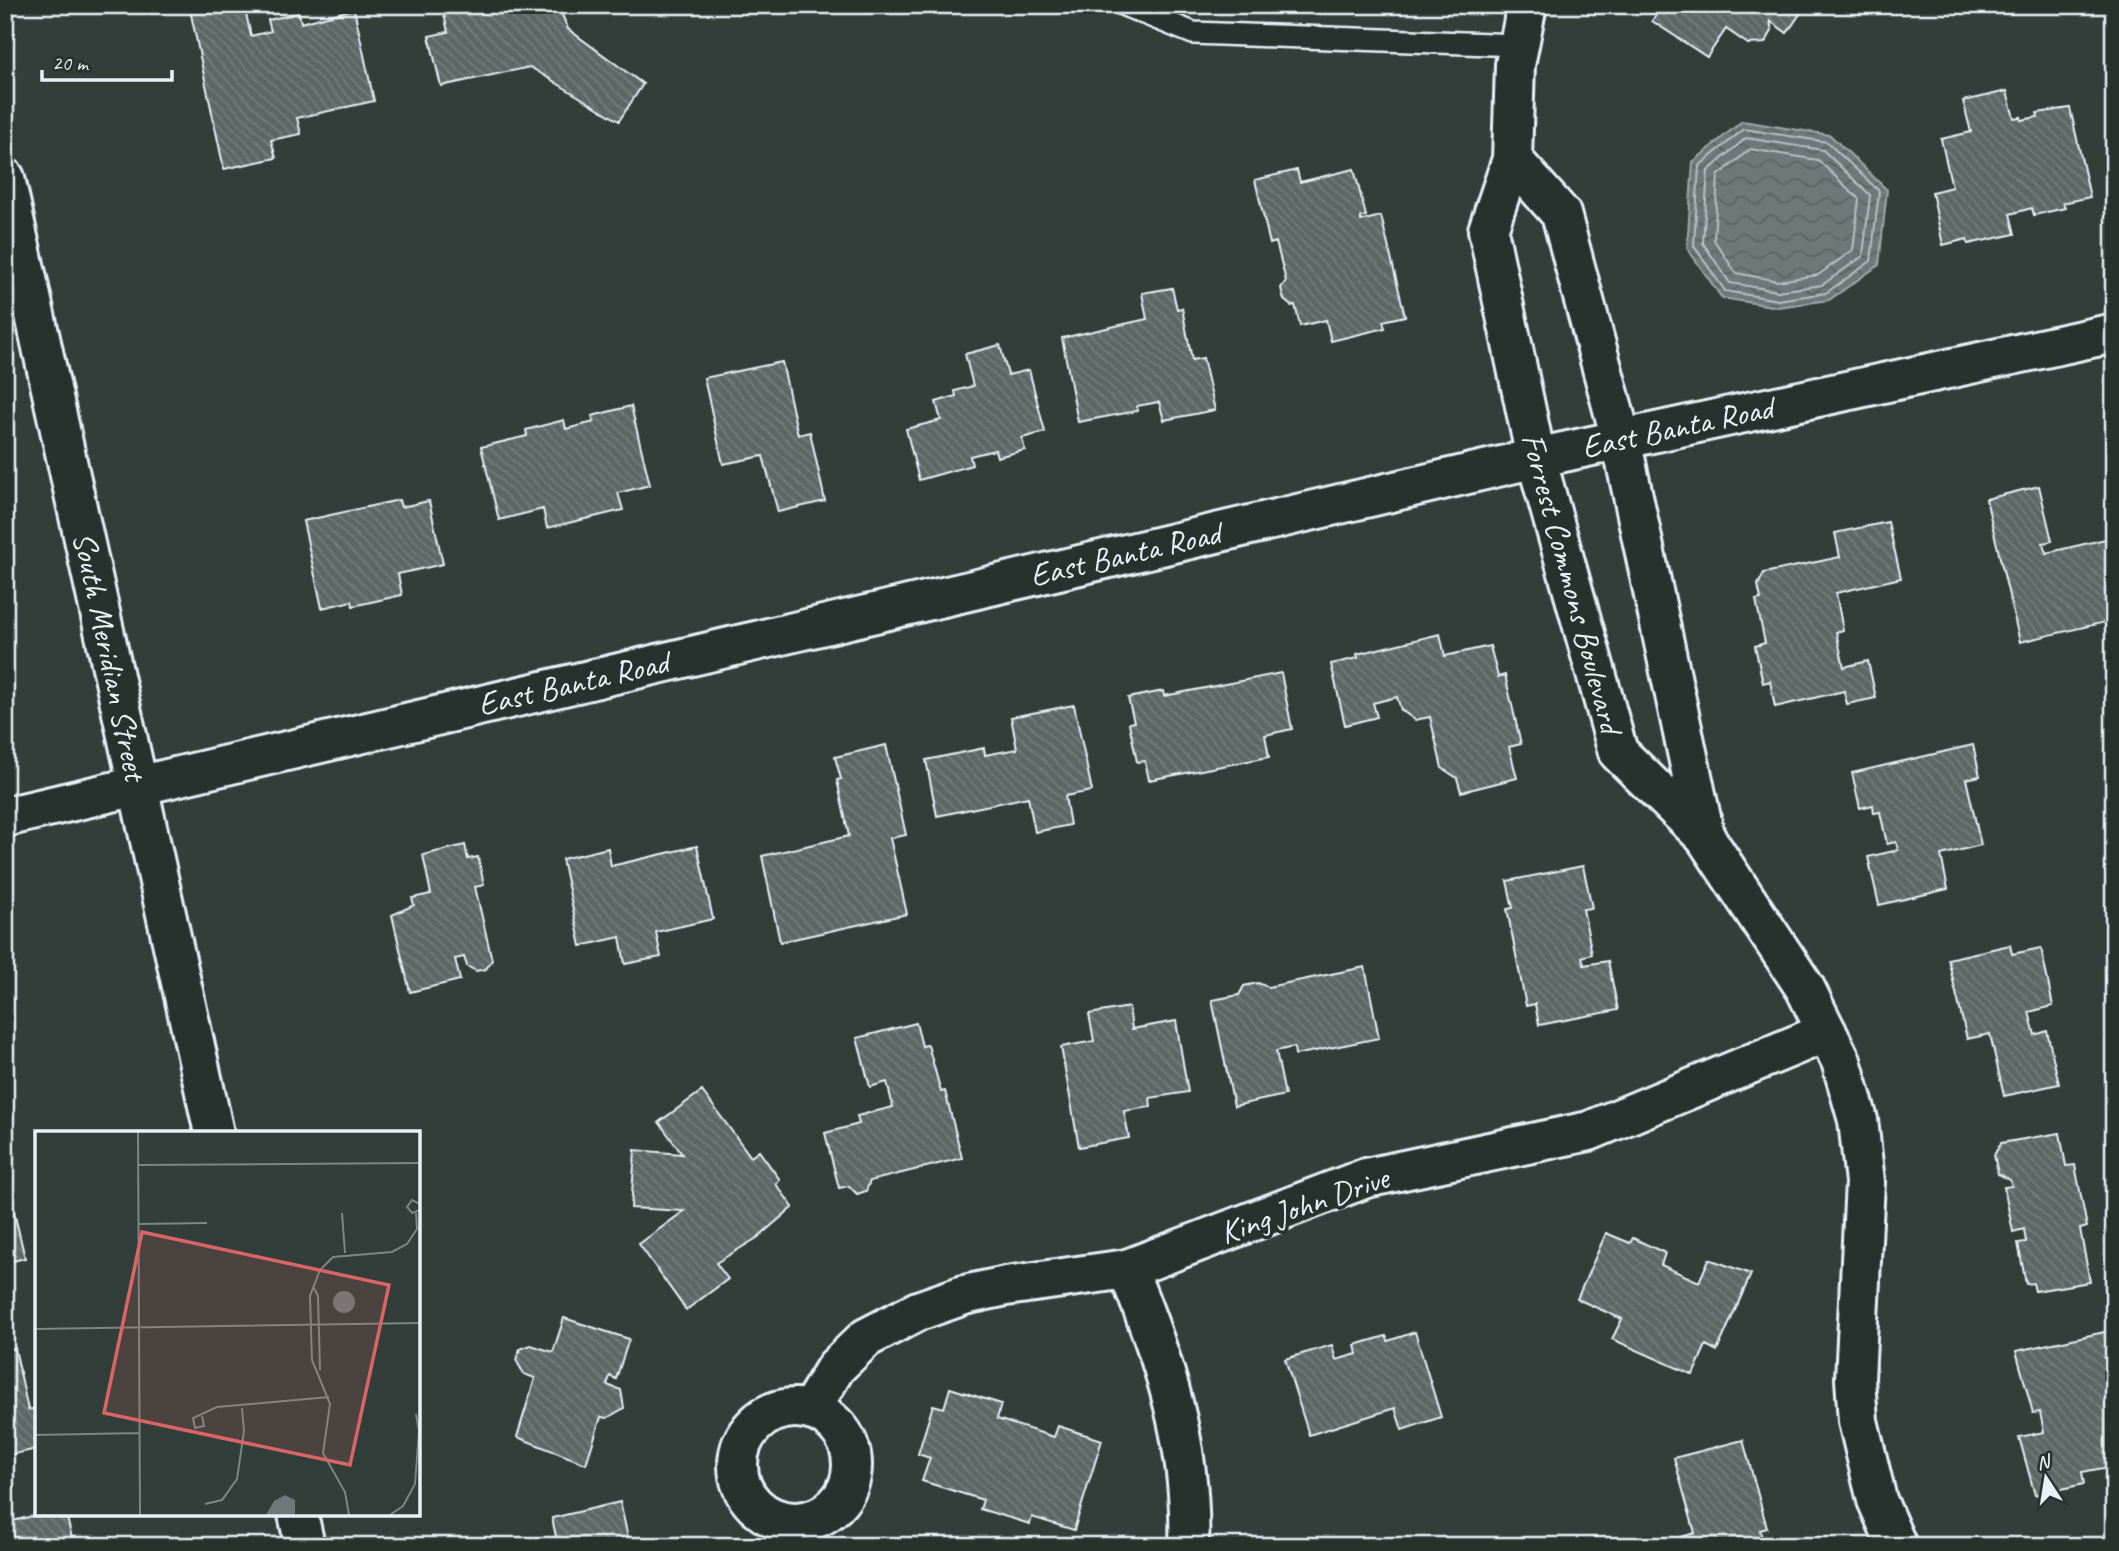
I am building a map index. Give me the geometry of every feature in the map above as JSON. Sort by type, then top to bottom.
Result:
[{"type":"street","name":"Forrest Commons Boulevard","points":[[1527,5],[1518,45],[1512,159],[1488,230],[1536,458],[1618,752],[1705,837],[1805,988],[1848,1082],[1864,1162],[1865,1221],[1855,1379],[1858,1421],[1877,1500],[1897,1546]]},
{"type":"street","points":[[1512,159],[1560,214],[1621,439],[1705,837]]},
{"type":"street","name":"South Meridian Street","points":[[5,178],[214,1131]]},
{"type":"street","name":"East Banta Road","points":[[5,817],[1536,458],[2114,333]]},
{"type":"street","name":"King John Drive","points":[[810,1410],[836,1367],[866,1338],[919,1311],[964,1295],[1006,1286],[1127,1269],[1366,1178],[1589,1131],[1827,1032]]},
{"type":"street","points":[[1127,1269],[1158,1345],[1174,1401],[1185,1462],[1189,1546]]},
{"type":"street","points":[[298,1516],[305,1546]]},
{"type":"lane","points":[[1124,5],[1192,33],[1518,45]]},
{"type":"water","points":[[1742,121],[1830,135],[1887,190],[1879,265],[1829,300],[1778,307],[1722,298],[1687,248],[1693,162]]},
{"type":"building","points":[[189,5],[244,5],[251,36],[271,31],[268,20],[299,13],[301,23],[354,9],[374,101],[297,118],[301,134],[271,140],[276,158],[224,169]]},
{"type":"building","points":[[442,5],[558,5],[568,29],[643,84],[619,121],[530,67],[441,86],[429,36],[448,32]]},
{"type":"building","points":[[1662,5],[1806,5],[1787,33],[1770,21],[1772,31],[1765,43],[1748,44],[1726,29],[1707,57],[1652,21]]},
{"type":"building","points":[[2007,91],[2014,118],[2021,117],[2021,120],[2038,117],[2037,113],[2070,108],[2090,197],[2063,203],[2065,208],[2034,215],[2032,208],[2010,214],[2015,234],[1968,244],[1967,239],[1943,245],[1932,192],[1952,187],[1941,139],[1971,132],[1963,101]]},
{"type":"building","points":[[1354,169],[1366,216],[1361,217],[1361,221],[1381,216],[1405,316],[1383,321],[1385,328],[1331,341],[1326,320],[1300,326],[1295,305],[1291,306],[1284,300],[1281,288],[1286,281],[1276,242],[1270,244],[1255,180],[1297,170],[1300,182]]},
{"type":"building","points":[[1172,288],[1177,309],[1182,308],[1192,360],[1203,358],[1215,410],[1164,420],[1159,402],[1137,406],[1137,411],[1078,422],[1062,338],[1147,319],[1142,293]]},
{"type":"building","points":[[1000,345],[1008,375],[1029,370],[1045,432],[1022,438],[1025,450],[997,457],[995,450],[970,456],[972,465],[919,480],[906,429],[941,420],[936,402],[956,396],[955,391],[973,386],[965,354]]},
{"type":"building","points":[[782,362],[798,435],[810,432],[825,501],[778,512],[763,456],[723,464],[704,378]]},
{"type":"building","points":[[631,406],[650,485],[618,493],[623,510],[547,528],[543,509],[499,520],[481,447],[527,436],[526,430],[564,420],[566,429],[594,422],[592,416]]},
{"type":"building","points":[[2039,486],[2052,541],[2043,543],[2046,553],[2114,537],[2114,620],[2020,642],[1986,499]]},
{"type":"building","points":[[399,500],[401,507],[429,501],[443,564],[398,574],[402,595],[353,606],[352,601],[322,608],[303,521]]},
{"type":"building","points":[[1888,522],[1901,578],[1836,593],[1843,630],[1836,632],[1844,667],[1868,661],[1876,698],[1847,704],[1844,691],[1775,707],[1770,681],[1763,683],[1755,646],[1765,643],[1756,600],[1761,599],[1758,585],[1764,573],[1840,557],[1835,533]]},
{"type":"building","points":[[1440,634],[1445,656],[1490,646],[1498,677],[1505,675],[1521,744],[1509,747],[1517,778],[1461,792],[1457,778],[1442,768],[1430,717],[1415,720],[1401,710],[1397,697],[1373,703],[1377,717],[1345,725],[1331,664],[1358,658],[1357,654]]},
{"type":"building","points":[[1281,673],[1292,729],[1265,735],[1269,757],[1149,780],[1145,761],[1137,762],[1129,723],[1134,722],[1128,698],[1163,691],[1164,696]]},
{"type":"building","points":[[1074,705],[1092,791],[1065,796],[1070,825],[1035,832],[1028,797],[937,816],[926,760],[984,748],[985,755],[1017,749],[1011,717]]},
{"type":"building","points":[[886,745],[906,835],[890,838],[907,914],[780,942],[762,856],[849,836],[835,757]]},
{"type":"building","points":[[1973,745],[1980,776],[1966,779],[1981,845],[1941,855],[1948,889],[1879,905],[1868,857],[1898,850],[1896,842],[1887,844],[1880,812],[1874,813],[1873,805],[1860,808],[1852,773]]},
{"type":"building","points":[[465,845],[468,859],[478,857],[484,885],[475,887],[492,960],[486,969],[476,971],[467,966],[464,957],[455,959],[460,980],[410,992],[392,915],[414,905],[412,898],[431,894],[423,855]]},
{"type":"building","points":[[697,846],[713,919],[656,932],[661,957],[625,964],[620,937],[581,946],[562,859],[608,848],[611,866]]},
{"type":"building","points":[[1583,866],[1592,908],[1583,909],[1592,954],[1582,957],[1584,965],[1608,961],[1618,1010],[1539,1025],[1535,1004],[1526,1006],[1507,909],[1513,908],[1507,881]]},
{"type":"building","points":[[2010,945],[2012,954],[2041,948],[2053,1006],[2029,1012],[2035,1035],[2047,1031],[2059,1084],[2004,1096],[1990,1034],[1967,1039],[1948,959]]},
{"type":"building","points":[[1365,967],[1379,1038],[1295,1055],[1294,1047],[1276,1051],[1285,1095],[1234,1106],[1212,1000],[1239,995],[1244,986],[1258,983],[1268,987]]},
{"type":"building","points":[[1129,1007],[1132,1029],[1176,1021],[1188,1092],[1150,1098],[1151,1107],[1124,1111],[1129,1138],[1079,1147],[1061,1047],[1094,1041],[1089,1014]]},
{"type":"building","points":[[916,1023],[922,1046],[928,1045],[941,1092],[945,1091],[962,1158],[870,1181],[866,1191],[857,1194],[849,1186],[839,1188],[825,1133],[859,1124],[857,1116],[893,1107],[887,1082],[870,1087],[857,1038]]},
{"type":"building","points":[[702,1091],[751,1157],[759,1151],[780,1180],[776,1184],[793,1207],[757,1238],[716,1263],[728,1279],[686,1310],[639,1244],[684,1211],[631,1208],[635,1150],[682,1154],[659,1122]]},
{"type":"building","points":[[2060,1133],[2066,1166],[2075,1165],[2087,1227],[2080,1229],[2090,1282],[2035,1291],[2033,1283],[2026,1284],[2018,1243],[2026,1242],[2024,1229],[2013,1232],[2004,1187],[2012,1186],[2010,1180],[1998,1174],[1994,1155],[2001,1143]]},
{"type":"building","points":[[10,1195],[25,1258],[5,1263],[5,1196]]},
{"type":"building","points":[[1606,1233],[1630,1243],[1633,1238],[1665,1253],[1661,1265],[1699,1282],[1709,1259],[1751,1274],[1717,1351],[1706,1345],[1693,1375],[1612,1339],[1622,1319],[1577,1299]]},
{"type":"building","points":[[564,1318],[629,1339],[616,1379],[610,1376],[607,1385],[621,1390],[624,1408],[607,1418],[601,1417],[586,1464],[517,1437],[535,1378],[524,1374],[516,1360],[520,1349],[531,1345],[553,1352]]},
{"type":"building","points":[[2114,1330],[2114,1466],[2082,1472],[2084,1484],[2035,1495],[2019,1437],[2044,1432],[2040,1412],[2033,1413],[2016,1351]]},
{"type":"building","points":[[1415,1332],[1441,1417],[1402,1430],[1395,1408],[1309,1435],[1285,1359],[1332,1345],[1336,1360],[1357,1354],[1355,1345],[1386,1336],[1388,1341]]},
{"type":"building","points":[[15,1348],[28,1410],[35,1408],[35,1449],[5,1456],[5,1351]]},
{"type":"building","points":[[950,1388],[1001,1404],[997,1419],[1054,1437],[1058,1426],[1102,1440],[1074,1530],[1032,1517],[1030,1524],[980,1509],[983,1500],[922,1481],[930,1458],[918,1454],[933,1405],[944,1408]]},
{"type":"building","points":[[1743,1440],[1767,1528],[1760,1530],[1764,1546],[1675,1546],[1674,1539],[1695,1533],[1674,1458]]},
{"type":"building","points":[[620,1502],[630,1546],[558,1546],[552,1518]]},
{"type":"building","points":[[35,1515],[66,1516],[74,1546],[10,1546],[5,1523]]}]
